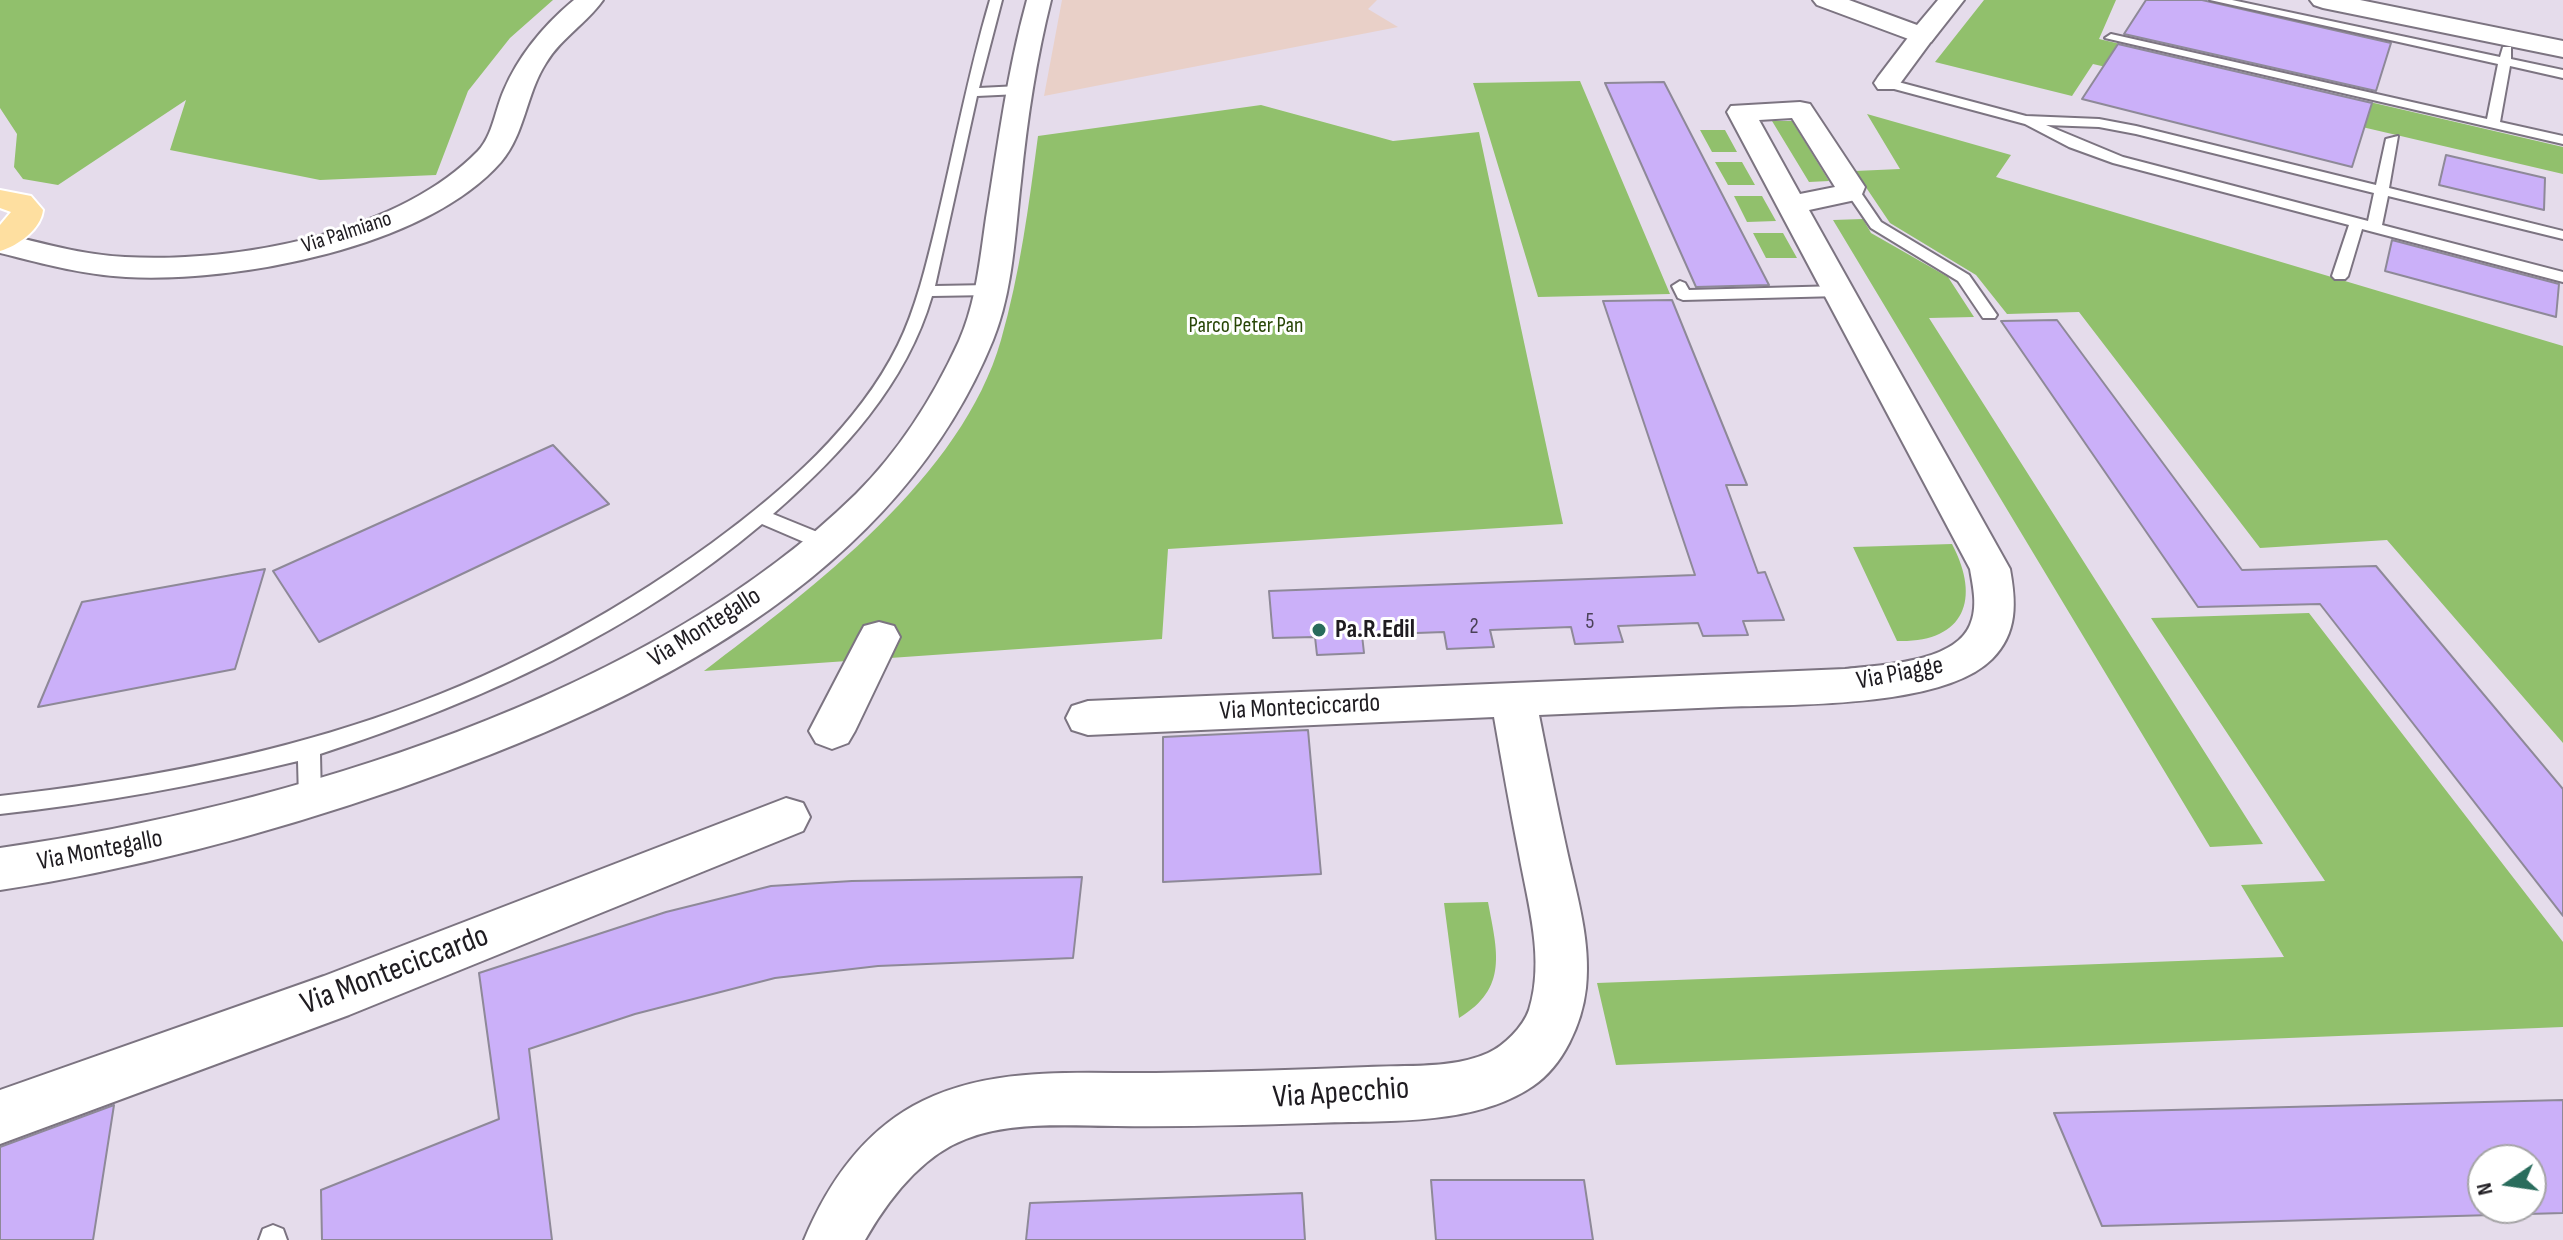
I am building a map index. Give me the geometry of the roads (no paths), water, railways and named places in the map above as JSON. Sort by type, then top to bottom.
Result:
[{"type":"main road","points":[[0,199],[20,203],[27,210],[26,219],[0,242]]},
{"type":"street","name":"Via Palmiano","points":[[0,242],[101,264],[171,268],[232,263],[288,252],[386,222],[448,190],[488,158],[501,140],[528,69],[554,33],[590,0]]},
{"type":"street","name":"Via Montegallo","points":[[0,869],[173,836],[310,799],[469,746],[585,698],[662,658],[720,622],[825,543],[884,486],[926,430],[975,342],[990,290],[1019,90],[1039,0]]},
{"type":"street","points":[[1826,0],[1922,36]]},
{"type":"street","points":[[1887,83],[1951,0]]},
{"type":"street","points":[[2323,0],[2507,50],[2563,49]]},
{"type":"street","name":"Via Piagge","points":[[1513,698],[1879,683],[1945,668],[1965,658],[1985,641],[1996,610],[1990,569],[1741,112],[1800,110],[1850,187]]},
{"type":"street","points":[[1793,204],[1842,196],[1850,193],[1850,187]]},
{"type":"street","points":[[832,731],[879,637]]},
{"type":"street","name":"Via Monteciccardo","points":[[1088,718],[1513,698]]},
{"type":"street","name":"Via Apecchio","points":[[834,1240],[864,1187],[906,1145],[929,1128],[955,1115],[1026,1103],[1077,1100],[1272,1099],[1460,1086],[1497,1076],[1522,1062],[1551,1022],[1562,966],[1513,698]]},
{"type":"street","name":"Via Monteciccardo","points":[[0,1117],[330,998],[786,817]]},
{"type":"lane","name":"Via Montegallo","points":[[0,805],[228,771],[410,716],[496,681],[571,644],[658,592],[760,516],[828,452],[881,388],[908,340],[939,240],[996,0]]},
{"type":"lane","points":[[2216,0],[2507,50],[2563,74]]},
{"type":"lane","points":[[2111,38],[2563,140]]},
{"type":"lane","points":[[2493,124],[2507,50]]},
{"type":"lane","points":[[1887,83],[2026,120],[2107,157],[2563,277]]},
{"type":"lane","points":[[972,92],[1019,90]]},
{"type":"lane","points":[[2026,120],[2128,128],[2563,235]]},
{"type":"lane","points":[[2374,227],[2393,139]]},
{"type":"lane","points":[[1850,187],[1876,225],[1964,278],[1989,315]]},
{"type":"lane","points":[[2340,276],[2357,223]]},
{"type":"lane","points":[[1680,286],[1683,295],[1840,291]]},
{"type":"lane","points":[[925,291],[990,290]]},
{"type":"lane","points":[[760,516],[825,543]]},
{"type":"lane","points":[[309,749],[310,799]]},
{"type":"place","name":"Pa.R.Edil","points":[[1319,630]]},
{"type":"park label","name":"Parco Peter Pan","points":[[1246,326]]}]
